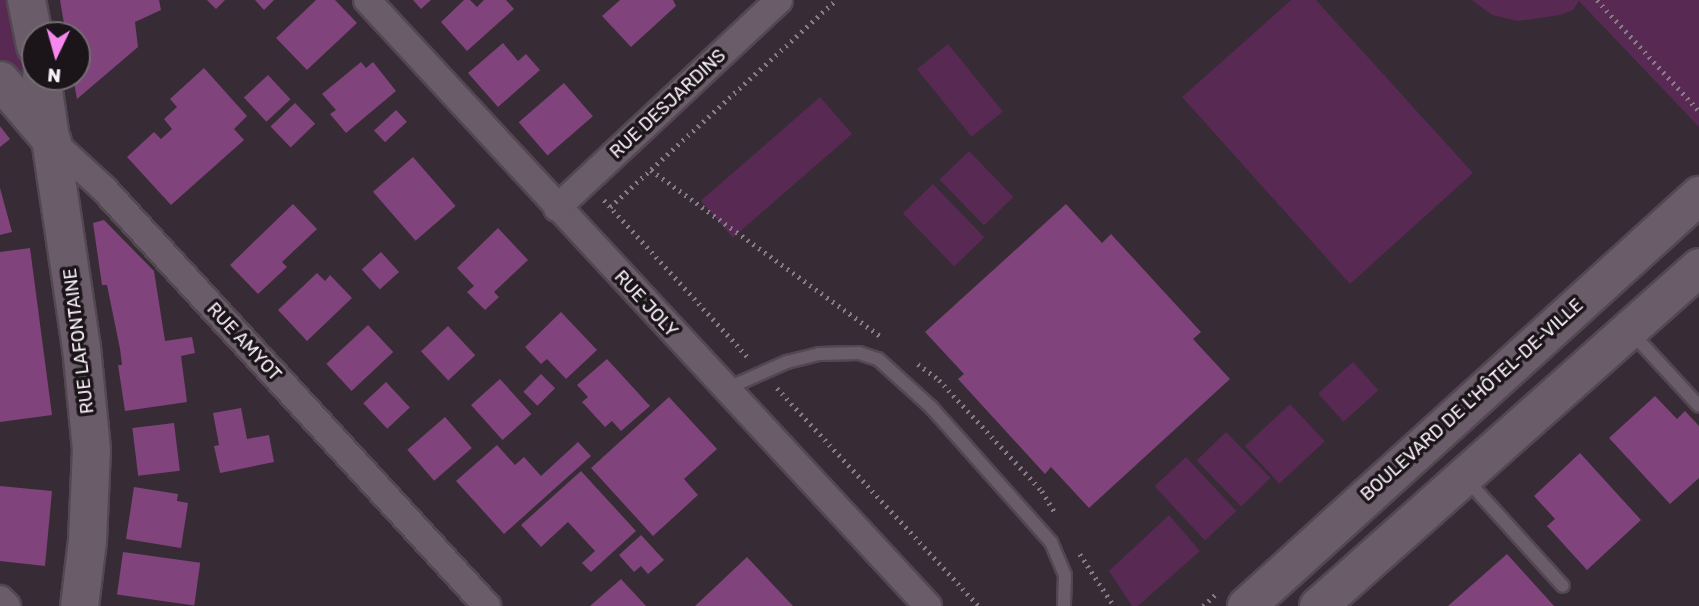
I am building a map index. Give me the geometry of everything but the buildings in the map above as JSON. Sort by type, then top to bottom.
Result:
[{"type":"main road","points":[[26,0],[30,21]]},
{"type":"main road","name":"RUE AMYOT","points":[[0,80],[53,142]]},
{"type":"main road","name":"RUE LAFONTAINE","points":[[44,91],[81,347],[91,449],[90,494],[79,606]]},
{"type":"main road","name":"BOULEVARD DE L'HÔTEL-DE-VILLE","points":[[1246,606],[1699,195]]},
{"type":"main road","points":[[1318,606],[1699,267]]},
{"type":"street","name":"RUE JOLY","points":[[367,0],[928,606]]},
{"type":"street","name":"RUE DESJARDINS","points":[[557,208],[779,0]]},
{"type":"street","name":"RUE AMYOT","points":[[53,142],[103,188],[487,606]]},
{"type":"street","points":[[0,599],[7,606]]},
{"type":"lane","points":[[1629,329],[1699,407]]},
{"type":"lane","points":[[726,389],[762,372],[819,354],[842,352],[878,359],[931,407],[1051,542],[1065,575],[1063,606]]},
{"type":"lane","points":[[1464,477],[1563,586]]},
{"type":"path","points":[[610,207],[836,0]]},
{"type":"path","points":[[1597,0],[1699,111]]},
{"type":"path","points":[[587,181],[979,606]]},
{"type":"shaded area","points":[[0,0],[18,0],[22,21],[21,84],[0,59]]},
{"type":"shaded area","points":[[1291,0],[1316,0],[1473,173],[1350,284],[1182,97]]},
{"type":"shaded area","points":[[1472,0],[1699,0],[1699,127],[1579,1],[1573,10],[1560,15],[1518,21],[1492,15]]},
{"type":"shaded area","points":[[948,44],[1003,112],[972,137],[917,69]]},
{"type":"shaded area","points":[[820,97],[852,134],[733,238],[701,201]]},
{"type":"shaded area","points":[[969,151],[1013,197],[984,226],[940,179]]},
{"type":"shaded area","points":[[933,184],[984,237],[954,266],[903,213]]},
{"type":"shaded area","points":[[1353,362],[1378,390],[1343,422],[1318,393]]},
{"type":"shaded area","points":[[1290,404],[1325,441],[1279,484],[1245,446]]},
{"type":"shaded area","points":[[1226,432],[1270,478],[1241,507],[1197,460]]},
{"type":"shaded area","points":[[1186,457],[1236,511],[1205,540],[1155,486]]},
{"type":"shaded area","points":[[1169,515],[1200,551],[1138,606],[1132,606],[1109,571]]}]
